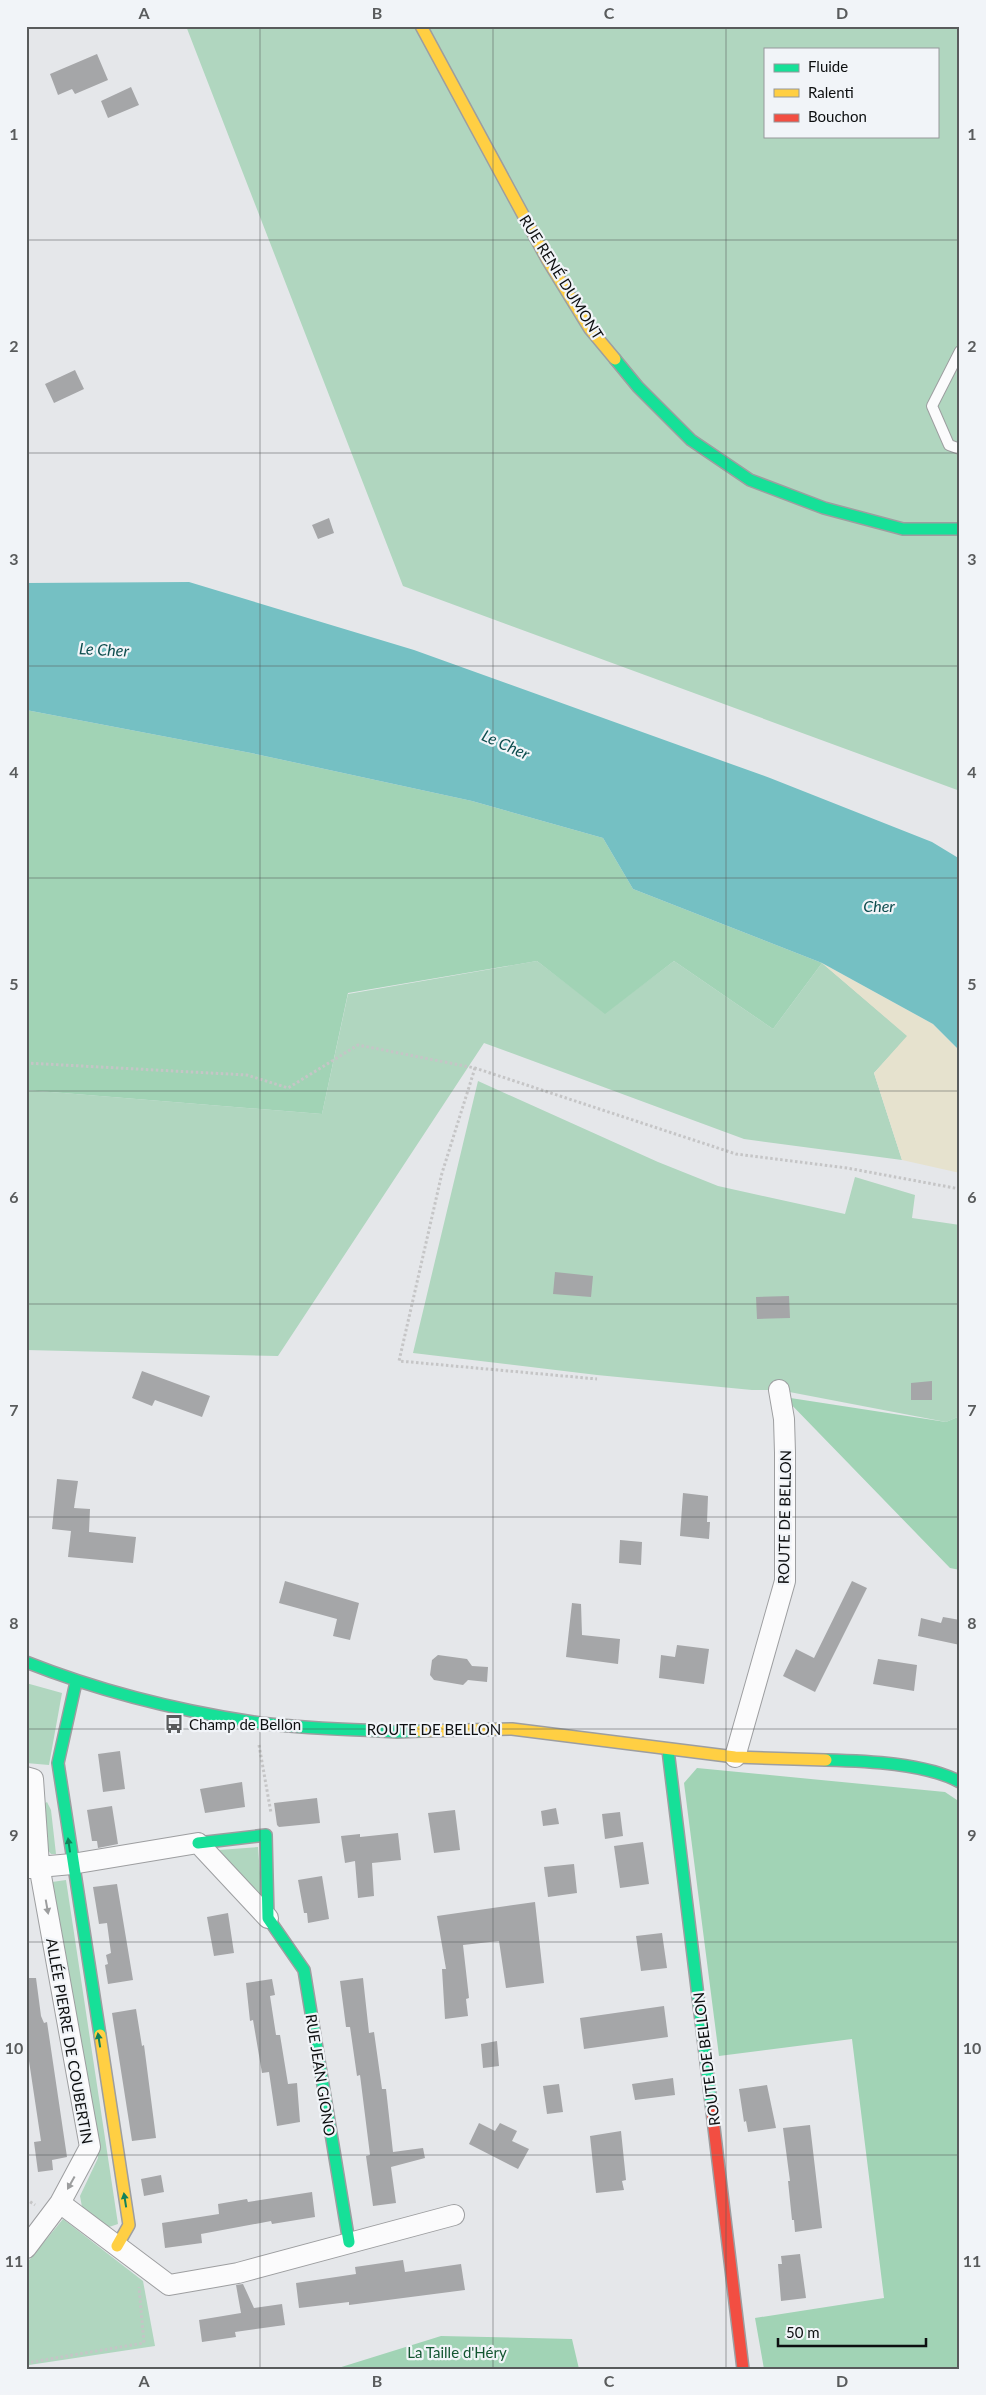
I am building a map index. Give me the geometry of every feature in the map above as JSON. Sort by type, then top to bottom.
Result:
[{"type":"street","name":"RUE RENÉ DUMONT","points":[[421,26],[547,259],[590,329],[638,387],[691,440],[750,480],[824,508],[903,529],[960,529]]},
{"type":"street","name":"ROUTE DE BELLON","points":[[735,1757],[785,1581],[785,1453],[784,1419],[780,1390]]},
{"type":"street","name":"ROUTE DE BELLON","points":[[26,1662],[76,1682],[167,1707],[255,1722],[397,1732],[512,1729],[735,1757],[874,1761],[947,1775],[960,1782]]},
{"type":"street","points":[[76,1682],[58,1763],[72,1864],[129,2225],[118,2246]]},
{"type":"street","name":"ROUTE DE BELLON","points":[[668,1750],[743,2369]]},
{"type":"street","points":[[30,1778],[60,1776]]},
{"type":"street","name":"ALLÉE PIERRE DE COUBERTIN","points":[[26,2248],[60,2203],[90,2147],[33,1867],[30,1778]]},
{"type":"street","points":[[33,1867],[72,1864],[198,1843],[266,1835],[268,1918]]},
{"type":"street","name":"RUE JEAN GIONO","points":[[198,1843],[268,1918],[304,1970],[349,2242]]},
{"type":"street","points":[[60,2203],[169,2285],[238,2273],[454,2215]]},
{"type":"lane","points":[[960,350],[932,406],[949,445],[960,449]]},
{"type":"path","points":[[26,1063],[248,1075],[288,1088],[358,1045],[475,1068],[736,1154],[847,1168],[960,1189]]},
{"type":"path","points":[[475,1068],[442,1173],[399,1361],[597,1379]]},
{"type":"path","points":[[255,1722],[273,1824],[266,1835]]},
{"type":"path","points":[[26,2363],[144,2343],[138,2288],[150,2270]]},
{"type":"green space","points":[[186,26],[960,26],[960,791],[403,586]]},
{"type":"green space","points":[[26,710],[251,753],[472,801],[603,838],[633,889],[822,963],[773,1029],[674,961],[605,1014],[537,961],[348,993],[322,1114],[26,1090]]},
{"type":"green space","points":[[537,961],[605,1013],[674,961],[773,1029],[822,963],[908,1036],[874,1073],[902,1160],[744,1139],[484,1043],[278,1356],[26,1350],[26,1090],[322,1114],[348,994]]},
{"type":"green space","points":[[478,1081],[658,1162],[718,1186],[845,1214],[855,1177],[915,1195],[912,1218],[960,1225],[960,1416],[946,1422],[779,1390],[752,1390],[597,1375],[413,1353]]},
{"type":"green space","points":[[784,1397],[946,1422],[960,1416],[960,1570],[950,1568]]},
{"type":"green space","points":[[26,1683],[62,1693],[49,1765],[26,1763]]},
{"type":"green space","points":[[697,1768],[945,1792],[960,1802],[960,2369],[764,2369],[755,2318],[884,2298],[852,2039],[719,2056],[684,1783]]},
{"type":"green space","points":[[47,1802],[51,1810],[56,1854],[51,1854],[46,1848],[41,1806]]},
{"type":"green space","points":[[258,1847],[262,1900],[219,1850]]},
{"type":"green space","points":[[66,1880],[118,2224],[109,2227],[82,2207],[80,2196],[98,2158],[52,1882]]},
{"type":"green space","points":[[63,2219],[143,2281],[155,2346],[29,2365],[26,2358],[26,2264]]},
{"type":"green space","name":"La Taille d'Héry","points":[[441,2336],[572,2339],[579,2369],[335,2369]]},
{"type":"sand","points":[[822,963],[933,1024],[960,1051],[960,1173],[902,1160],[874,1073],[907,1036]]},
{"type":"water","name":"Cher","points":[[189,582],[414,650],[770,778],[932,842],[960,859],[960,1051],[933,1024],[822,963],[633,889],[603,838],[472,801],[251,753],[26,710],[26,583]]},
{"type":"building","points":[[97,54],[108,80],[75,94],[72,89],[58,95],[50,74]]},
{"type":"building","points":[[131,87],[139,105],[108,118],[101,101]]},
{"type":"building","points":[[75,370],[84,389],[54,403],[45,384]]},
{"type":"building","points":[[329,518],[334,533],[318,539],[312,525]]},
{"type":"building","points":[[555,1272],[593,1276],[591,1297],[553,1294]]},
{"type":"building","points":[[789,1296],[790,1318],[757,1319],[756,1297]]},
{"type":"building","points":[[142,1371],[210,1396],[202,1417],[155,1400],[152,1406],[132,1398]]},
{"type":"building","points":[[932,1381],[932,1400],[911,1400],[911,1383]]},
{"type":"building","points":[[57,1479],[78,1481],[74,1508],[90,1509],[89,1532],[136,1537],[133,1563],[68,1557],[71,1531],[52,1529]]},
{"type":"building","points":[[683,1493],[708,1496],[707,1522],[710,1522],[709,1539],[680,1536]]},
{"type":"building","points":[[620,1540],[642,1542],[641,1565],[619,1563]]},
{"type":"building","points":[[285,1581],[359,1603],[350,1640],[333,1636],[337,1619],[279,1603]]},
{"type":"building","points":[[852,1581],[867,1588],[815,1692],[783,1676],[796,1649],[814,1658]]},
{"type":"building","points":[[572,1603],[581,1604],[582,1635],[620,1639],[618,1664],[566,1657]]},
{"type":"building","points":[[943,1617],[960,1620],[960,1645],[918,1636],[921,1618],[941,1623]]},
{"type":"building","points":[[677,1645],[709,1649],[704,1684],[659,1678],[661,1655],[675,1657]]},
{"type":"building","points":[[438,1655],[467,1659],[472,1666],[488,1667],[487,1682],[468,1680],[463,1685],[434,1680],[430,1675],[432,1660]]},
{"type":"building","points":[[878,1659],[917,1665],[914,1691],[873,1684]]},
{"type":"building","points":[[120,1751],[125,1789],[103,1792],[98,1754]]},
{"type":"building","points":[[242,1782],[245,1807],[205,1813],[200,1789]]},
{"type":"building","points":[[317,1798],[320,1823],[279,1827],[277,1825],[274,1803]]},
{"type":"building","points":[[112,1806],[118,1844],[98,1848],[97,1841],[92,1841],[87,1810]]},
{"type":"building","points":[[556,1808],[559,1824],[543,1826],[541,1811]]},
{"type":"building","points":[[455,1810],[460,1850],[434,1853],[428,1813]]},
{"type":"building","points":[[620,1812],[623,1836],[605,1839],[602,1814]]},
{"type":"building","points":[[398,1833],[401,1860],[372,1863],[374,1896],[358,1898],[355,1861],[345,1863],[341,1836],[360,1834],[360,1837]]},
{"type":"building","points":[[643,1842],[649,1884],[620,1888],[614,1846]]},
{"type":"building","points":[[574,1864],[577,1893],[548,1897],[544,1867]]},
{"type":"building","points":[[322,1876],[329,1919],[308,1923],[307,1913],[304,1913],[298,1880]]},
{"type":"building","points":[[117,1884],[133,1980],[108,1984],[105,1965],[108,1964],[106,1955],[111,1953],[107,1923],[99,1924],[93,1887]]},
{"type":"building","points":[[535,1902],[544,1983],[506,1988],[499,1941],[463,1945],[469,1998],[466,1999],[468,2016],[445,2019],[442,1969],[446,1969],[437,1916]]},
{"type":"building","points":[[228,1913],[234,1953],[214,1956],[207,1917]]},
{"type":"building","points":[[662,1933],[667,1968],[641,1971],[636,1936]]},
{"type":"building","points":[[26,1978],[36,1978],[41,2016],[44,2023],[47,2022],[67,2157],[52,2160],[53,2170],[38,2172],[34,2142],[41,2141],[29,2061],[26,2062]]},
{"type":"building","points":[[363,1978],[369,2033],[374,2032],[382,2089],[386,2089],[393,2152],[423,2148],[425,2158],[391,2167],[396,2203],[373,2206],[366,2156],[370,2155],[360,2075],[357,2076],[350,2027],[346,2027],[340,1981]]},
{"type":"building","points":[[272,1979],[275,1995],[270,1996],[276,2035],[280,2035],[288,2084],[297,2083],[300,2122],[277,2126],[269,2072],[262,2073],[253,2020],[250,2021],[246,1983]]},
{"type":"building","points":[[664,2006],[668,2037],[584,2049],[580,2018]]},
{"type":"building","points":[[136,2009],[142,2046],[144,2045],[156,2138],[132,2141],[112,2013]]},
{"type":"building","points":[[497,2041],[499,2066],[483,2068],[481,2044]]},
{"type":"building","points":[[673,2078],[675,2095],[635,2100],[632,2084]]},
{"type":"building","points":[[559,2084],[563,2112],[547,2114],[543,2086]]},
{"type":"building","points":[[767,2085],[776,2128],[748,2132],[746,2121],[744,2122],[739,2089]]},
{"type":"building","points":[[479,2123],[495,2131],[500,2123],[517,2131],[512,2141],[529,2149],[518,2169],[469,2144]]},
{"type":"building","points":[[810,2125],[822,2228],[795,2232],[794,2220],[792,2220],[788,2181],[790,2181],[783,2128]]},
{"type":"building","points":[[621,2131],[626,2180],[622,2181],[624,2190],[596,2193],[590,2136]]},
{"type":"building","points":[[161,2175],[164,2192],[144,2196],[141,2179]]},
{"type":"building","points":[[312,2192],[315,2217],[272,2224],[271,2221],[201,2234],[202,2243],[165,2248],[162,2223],[219,2214],[218,2204],[247,2199],[248,2202]]},
{"type":"building","points":[[800,2254],[806,2298],[781,2301],[778,2264],[782,2264],[781,2256]]},
{"type":"building","points":[[403,2260],[405,2272],[461,2264],[465,2290],[349,2305],[349,2302],[299,2308],[296,2283],[356,2274],[355,2267]]},
{"type":"building","points":[[243,2284],[254,2308],[282,2304],[285,2325],[235,2332],[236,2337],[202,2342],[199,2320],[241,2313],[236,2285]]},
{"type":"traffic: fast","points":[[615,359],[638,387],[691,440],[750,480],[824,508],[903,529],[960,529]]},
{"type":"traffic: fast","points":[[26,1662],[109,1691],[195,1712],[271,1724],[397,1732],[421,1731]]},
{"type":"traffic: fast","points":[[76,1682],[58,1763],[100,2035]]},
{"type":"traffic: fast","points":[[668,1750],[712,2111]]},
{"type":"traffic: fast","points":[[826,1760],[895,1764],[930,1771],[960,1782]]},
{"type":"traffic: fast","points":[[198,1843],[266,1835],[268,1918],[304,1970],[349,2242]]},
{"type":"traffic: slow","points":[[421,26],[547,259],[590,329],[615,359]]},
{"type":"traffic: slow","points":[[421,1731],[512,1729],[735,1757],[826,1760]]},
{"type":"traffic: slow","points":[[100,2035],[129,2225],[117,2246]]},
{"type":"traffic: jam","points":[[712,2111],[743,2369]]},
{"type":"place","name":"Champ de Bellon","points":[[174,1724]]},
{"type":"water label","name":"Le Cher","points":[[104,649]]},
{"type":"water label","name":"Le Cher","points":[[506,744]]}]
